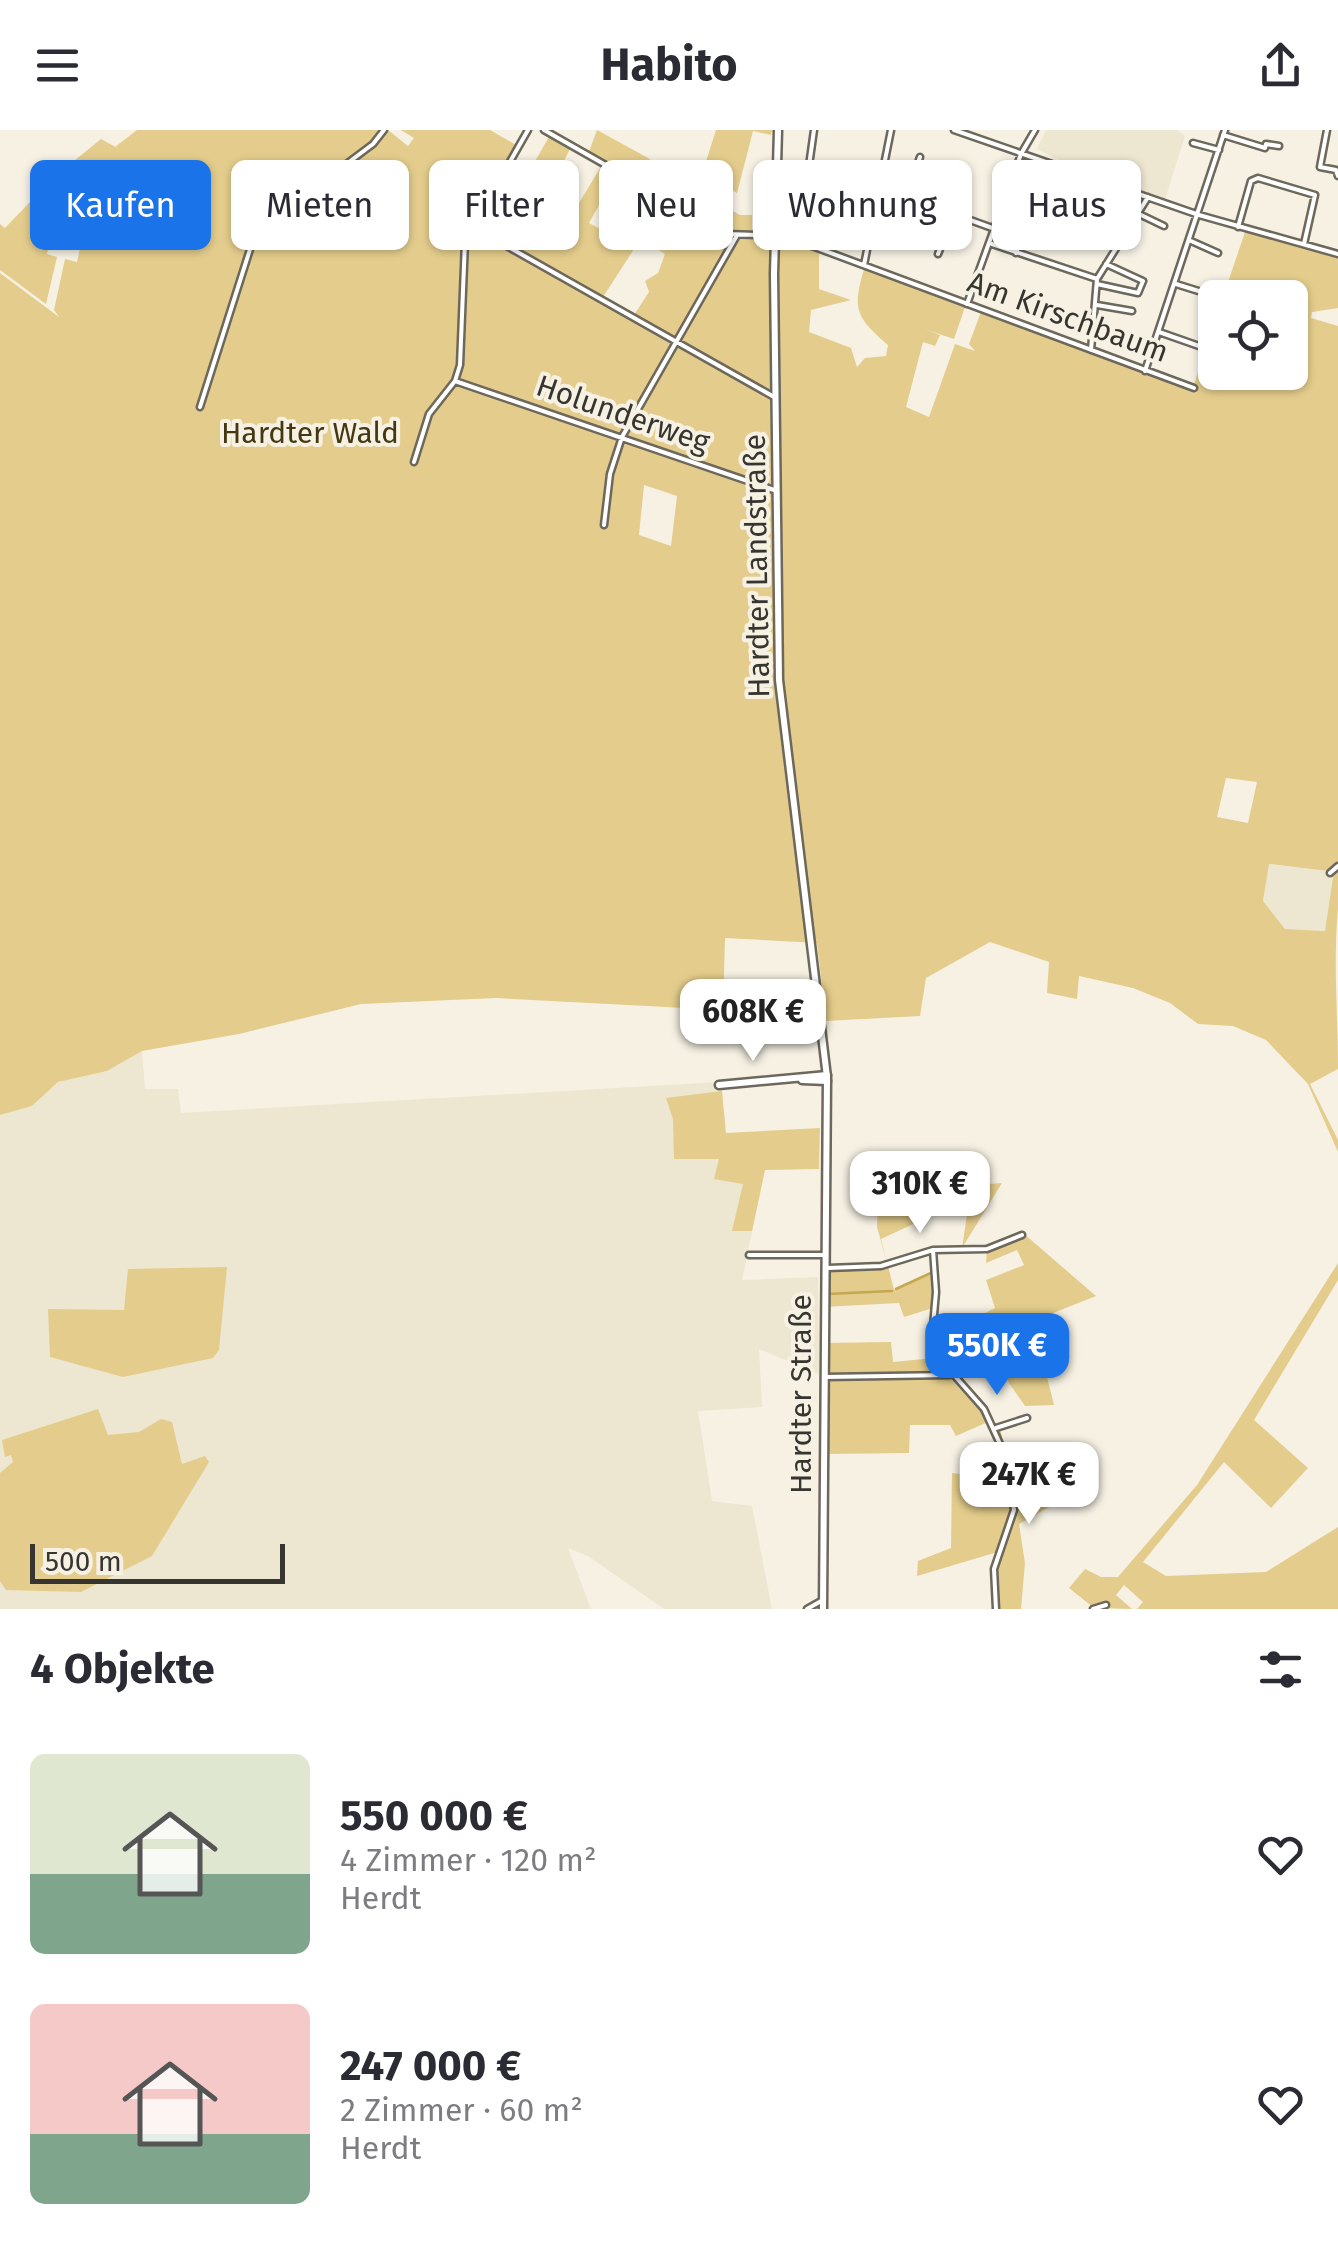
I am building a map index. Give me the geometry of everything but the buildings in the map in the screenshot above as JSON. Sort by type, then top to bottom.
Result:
[{"type":"main road","name":"Hardter Landstraße","points":[[777,160],[778,130]]},
{"type":"main road","name":"Hardter Landstraße","points":[[774,250],[780,689],[821,1000]]},
{"type":"main road","name":"Hardter Straße","points":[[821,1000],[827,1078],[823,1609]]},
{"type":"main road","points":[[816,1075],[826,1058]]},
{"type":"main road","points":[[790,1079],[816,1075],[827,1078]]},
{"type":"main road","points":[[720,1085],[827,1078]]},
{"type":"street","points":[[200,407],[252,243],[273,220],[373,144],[384,130]]},
{"type":"street","points":[[511,160],[528,130]]},
{"type":"street","points":[[544,130],[736,237],[622,438],[610,474],[604,525]]},
{"type":"street","points":[[810,160],[814,130]]},
{"type":"street","points":[[884,160],[890,130]]},
{"type":"street","points":[[954,130],[974,133],[1021,154],[1200,215],[1338,254]]},
{"type":"street","points":[[1019,160],[1035,130]]},
{"type":"street","points":[[1327,130],[1320,167],[1336,170],[1338,176]]},
{"type":"street","points":[[1145,370],[1200,215],[1224,132],[1265,148],[1266,144],[1279,146]]},
{"type":"street","points":[[1193,143],[1219,150]]},
{"type":"street","points":[[1238,226],[1251,181],[1258,178],[1314,196],[1304,244]]},
{"type":"street","points":[[1141,209],[1148,198]]},
{"type":"street","points":[[1141,215],[1164,226]]},
{"type":"street","name":"Am Kirschbaum","points":[[736,237],[753,235]]},
{"type":"street","points":[[967,304],[992,238]]},
{"type":"street","points":[[1191,242],[1218,253]]},
{"type":"street","points":[[990,244],[1138,293],[1143,281],[1106,264]]},
{"type":"street","points":[[414,462],[429,414],[455,380],[462,350],[464,250]]},
{"type":"street","points":[[511,250],[776,398]]},
{"type":"street","name":"Am Kirschbaum","points":[[824,250],[1194,388]]},
{"type":"street","points":[[864,265],[867,250]]},
{"type":"street","points":[[938,254],[940,250]]},
{"type":"street","points":[[1091,350],[1097,281],[1115,250]]},
{"type":"street","points":[[1176,284],[1198,291]]},
{"type":"street","points":[[1097,305],[1132,311]]},
{"type":"street","points":[[1159,332],[1198,346]]},
{"type":"street","name":"Holunderweg","points":[[455,380],[777,491]]},
{"type":"street","points":[[1330,874],[1338,866]]},
{"type":"street","points":[[823,1268],[881,1266],[933,1250],[987,1249],[1022,1235]]},
{"type":"street","points":[[933,1250],[936,1292],[931,1349],[950,1375],[984,1408],[996,1428],[1014,1510],[994,1569],[996,1609]]},
{"type":"street","points":[[749,1255],[823,1255]]},
{"type":"street","points":[[823,1377],[950,1375]]},
{"type":"street","points":[[996,1428],[1027,1418]]},
{"type":"street","points":[[806,1609],[823,1600]]},
{"type":"street","points":[[1093,1609],[1106,1605]]},
{"type":"shaded area","points":[[1046,130],[1177,130],[1185,136],[1165,199],[1141,191],[1141,160],[1058,160],[1037,149]]},
{"type":"shaded area","points":[[1268,864],[1329,871],[1333,876],[1325,931],[1285,929],[1263,901]]},
{"type":"shaded area","points":[[142,1051],[145,1089],[178,1089],[181,1113],[720,1082],[728,1159],[765,1169],[742,1280],[818,1277],[819,1374],[759,1349],[762,1407],[698,1411],[712,1501],[752,1506],[772,1609],[664,1609],[588,1556],[568,1548],[591,1609],[0,1609],[0,1115],[32,1106],[58,1082],[107,1071]]},
{"type":"green space","name":"Hardter Wald","points":[[137,130],[388,130],[408,146],[414,138],[401,130],[490,130],[518,146],[510,160],[429,160],[429,250],[579,250],[579,203],[599,170],[599,205],[589,223],[599,228],[599,250],[633,250],[603,297],[634,315],[649,292],[645,281],[658,273],[665,254],[659,250],[733,250],[733,211],[752,215],[753,250],[819,251],[819,289],[851,300],[811,310],[809,332],[851,348],[857,367],[865,358],[886,356],[888,345],[860,312],[858,294],[864,269],[965,307],[954,339],[924,329],[940,335],[935,346],[923,342],[906,407],[929,417],[955,344],[975,351],[969,344],[981,312],[1192,390],[1198,372],[1198,390],[1308,390],[1308,280],[1229,280],[1245,232],[1338,257],[1338,308],[1312,312],[1311,318],[1338,326],[1338,1069],[1310,1084],[1338,1140],[1338,1152],[1308,1084],[1266,1040],[1233,1026],[1198,1024],[1170,1003],[1133,988],[1079,976],[1077,999],[1047,993],[1049,962],[990,942],[926,978],[920,1016],[826,1021],[817,943],[725,938],[723,1010],[496,998],[361,1004],[239,1034],[142,1051],[107,1071],[58,1082],[32,1106],[0,1115],[0,273],[59,317],[54,310],[65,259],[77,262],[80,250],[211,250],[211,160],[75,160],[101,139],[115,147]],"holes":[[[644,485],[677,496],[671,546],[639,535]],[[1226,778],[1257,782],[1248,823],[1217,817]],[[1269,864],[1328,871],[1333,877],[1325,931],[1285,929],[1263,901]]]},
{"type":"green space","points":[[597,130],[650,159],[600,160],[588,154]]},
{"type":"green space","points":[[716,130],[772,130],[771,135],[753,131],[737,193],[733,191],[733,160],[706,160]]},
{"type":"green space","name":"Hardter Wald","points":[[550,135],[571,147],[564,160],[536,160]]},
{"type":"green space","name":"Hardter Wald","points":[[30,202],[30,250],[48,250],[47,254],[57,257],[46,304],[0,270],[0,224],[5,228]]},
{"type":"green space","points":[[722,1091],[726,1133],[820,1128],[819,1169],[765,1170],[752,1231],[732,1231],[743,1184],[714,1179],[719,1159],[674,1159],[673,1119],[666,1098]]},
{"type":"green space","points":[[949,1157],[945,1187],[1002,1183],[962,1248],[968,1208],[939,1212],[881,1239],[887,1263],[877,1227],[879,1160]]},
{"type":"green space","points":[[1023,1233],[1096,1296],[1033,1321],[1054,1405],[1025,1406],[1009,1383],[998,1350],[980,1356],[975,1343],[937,1357],[950,1378],[990,1421],[956,1436],[950,1425],[910,1425],[909,1453],[828,1454],[823,1343],[891,1342],[893,1362],[934,1358],[937,1321],[945,1321],[952,1330],[995,1308],[986,1280],[1024,1265],[1017,1250],[986,1263],[987,1248]]},
{"type":"green space","points":[[1338,1263],[1338,1280],[1254,1420],[1308,1468],[1271,1508],[1224,1462],[1143,1562],[1166,1576],[1266,1572],[1338,1527],[1338,1609],[1137,1609],[1143,1602],[1124,1585],[1116,1595],[1132,1609],[1094,1608],[1069,1588],[1085,1569],[1101,1577],[1118,1577],[1197,1485]]},
{"type":"green space","points":[[888,1266],[894,1290],[934,1273],[933,1308],[904,1317],[899,1303],[823,1307],[823,1268]]},
{"type":"green space","points":[[227,1267],[219,1350],[213,1358],[123,1377],[50,1357],[48,1309],[124,1310],[128,1269]]},
{"type":"green space","points":[[98,1409],[108,1435],[139,1432],[161,1419],[172,1422],[182,1464],[205,1456],[209,1462],[152,1556],[81,1592],[6,1590],[0,1581],[0,1473],[13,1462],[11,1455],[5,1457],[2,1440]]},
{"type":"green space","points":[[1006,1442],[1010,1464],[1051,1455],[1051,1506],[1019,1524],[1025,1563],[1021,1609],[998,1609],[996,1564],[1001,1551],[917,1576],[918,1561],[951,1548],[952,1473],[973,1475],[969,1462]]},
{"type":"waterway","points":[[896,1289],[933,1272]]},
{"type":"waterway","points":[[937,1272],[937,1282]]},
{"type":"waterway","points":[[827,1294],[892,1291]]},
{"type":"waterway","points":[[936,1314],[938,1302]]},
{"type":"waterway","points":[[999,1431],[1003,1445]]}]
